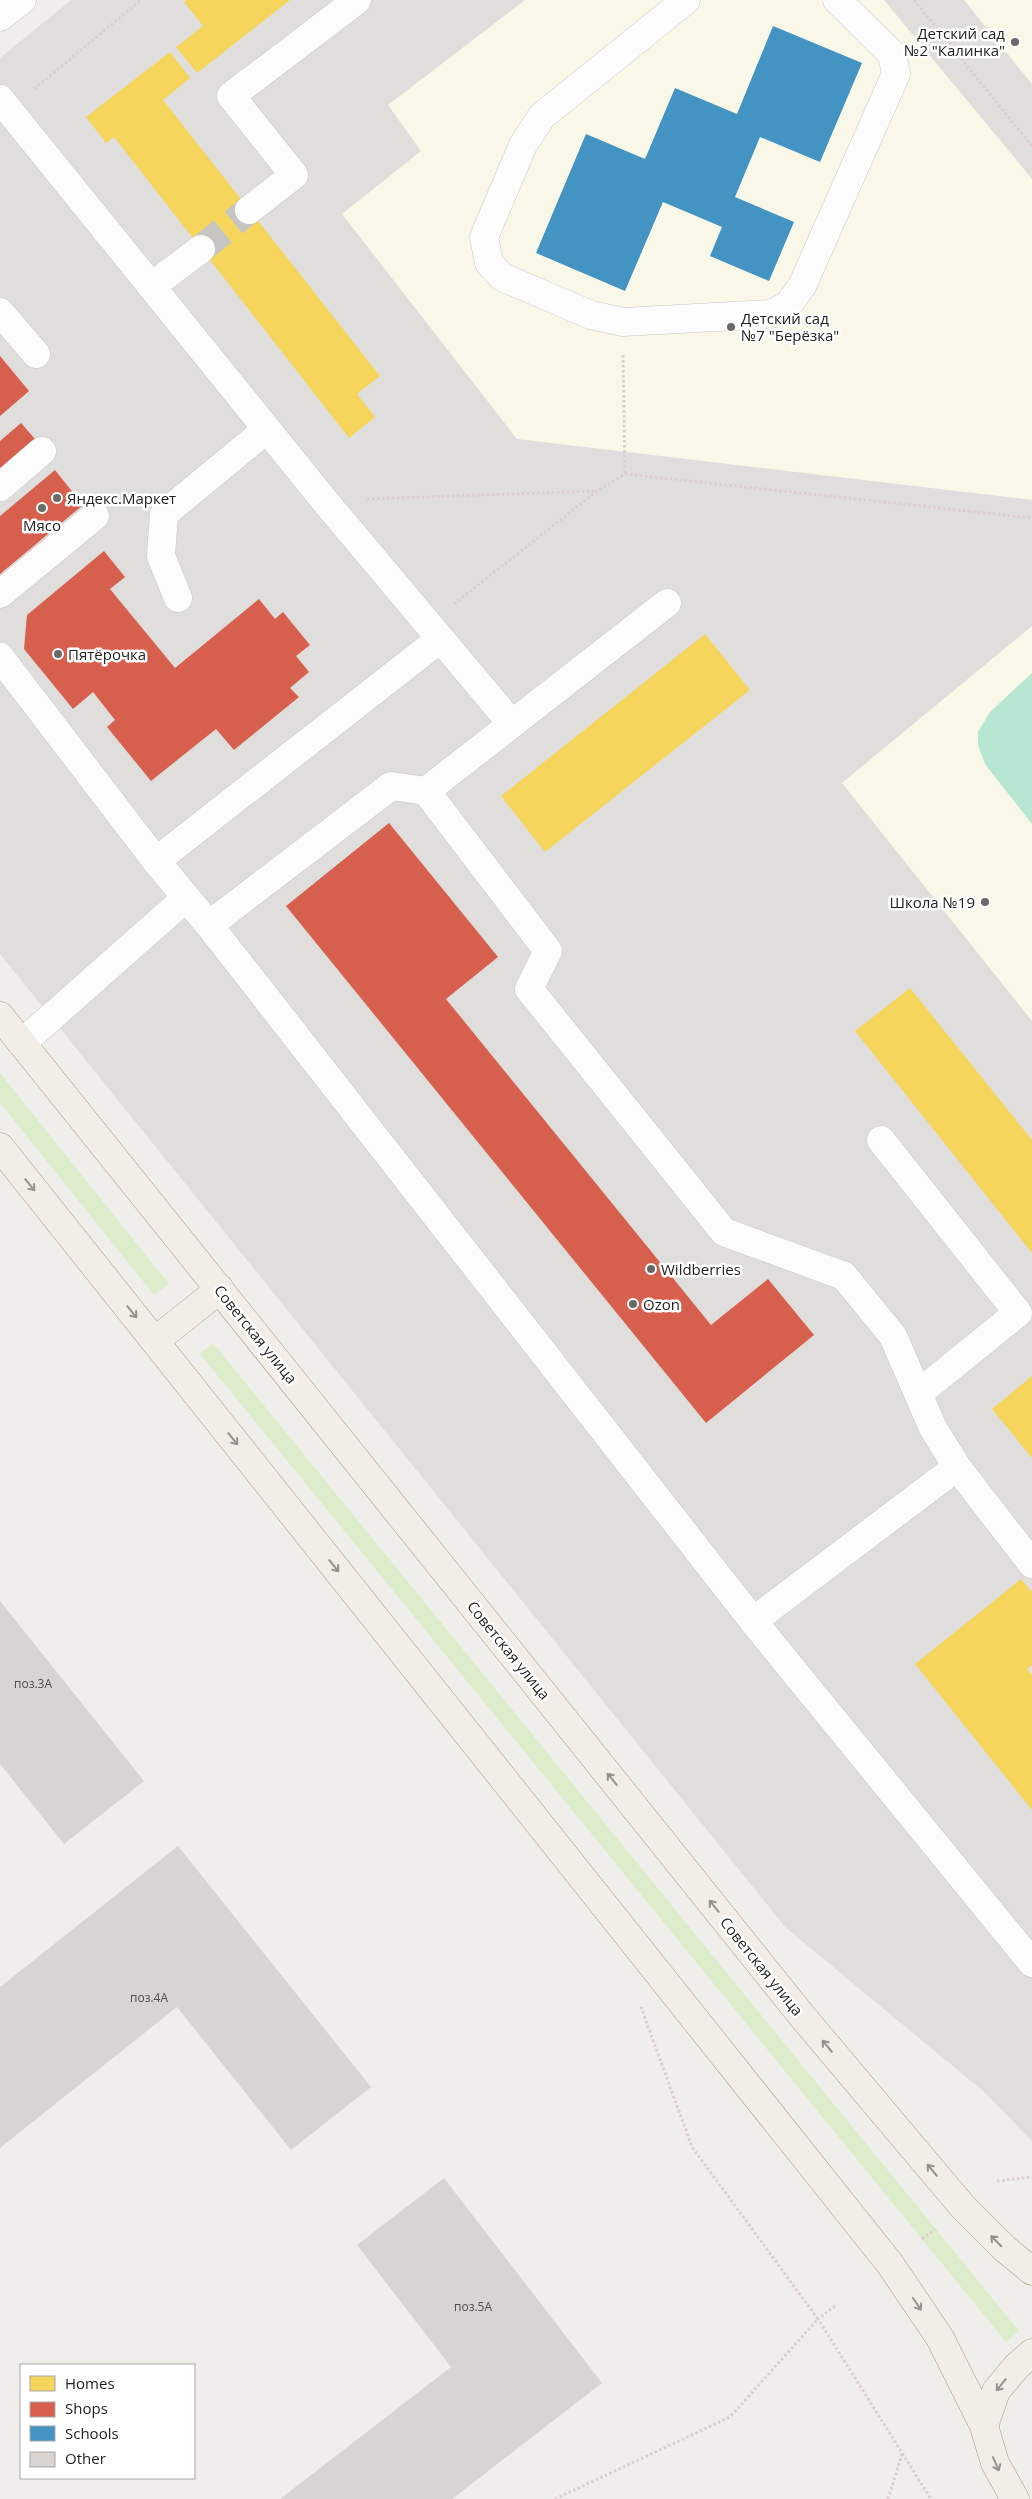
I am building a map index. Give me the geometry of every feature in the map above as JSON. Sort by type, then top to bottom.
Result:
[{"type":"main road","name":"Советская улица","points":[[0,1016],[802,2016],[963,2207],[1004,2248],[1032,2272]]},
{"type":"main road","points":[[0,1147],[890,2264],[940,2338],[984,2426],[995,2463],[1015,2499]]},
{"type":"main road","points":[[155,1341],[220,1288]]},
{"type":"main road","points":[[984,2426],[996,2391],[1017,2366],[1032,2353]]},
{"type":"street","points":[[0,17],[22,0]]},
{"type":"street","points":[[250,210],[294,175],[232,96],[357,0]]},
{"type":"street","points":[[686,0],[542,116],[523,145],[484,237],[489,263],[502,277],[591,315],[623,322],[770,314],[788,305],[802,286],[896,74],[892,54],[837,0]]},
{"type":"street","points":[[5,104],[153,285],[324,500],[512,724]]},
{"type":"street","points":[[153,285],[201,249]]},
{"type":"street","points":[[0,312],[36,354]]},
{"type":"street","points":[[178,598],[161,556],[164,514],[267,429]]},
{"type":"street","points":[[0,487],[42,451]]},
{"type":"street","points":[[0,594],[95,516]]},
{"type":"street","points":[[426,791],[667,603]]},
{"type":"street","points":[[156,861],[434,632]]},
{"type":"street","points":[[0,657],[156,861],[209,925],[753,1621],[1032,1963]]},
{"type":"street","points":[[209,925],[391,786],[426,791],[548,951],[529,989],[724,1232],[844,1276],[893,1336],[933,1428],[958,1467],[1032,1564]]},
{"type":"street","points":[[22,1044],[186,898]]},
{"type":"street","points":[[882,1140],[1018,1313],[919,1393]]},
{"type":"street","points":[[753,1621],[958,1467]]},
{"type":"path","points":[[5,104],[141,0]]},
{"type":"path","points":[[914,0],[1032,146]]},
{"type":"path","points":[[623,322],[625,474]]},
{"type":"path","points":[[434,632],[597,491],[625,474],[1032,518]]},
{"type":"path","points":[[324,500],[597,491]]},
{"type":"path","points":[[640,2006],[692,2147],[818,2319],[931,2499]]},
{"type":"path","points":[[997,2181],[1032,2176]]},
{"type":"path","points":[[922,2239],[935,2229]]},
{"type":"path","points":[[555,2499],[730,2417],[818,2319],[835,2306]]},
{"type":"path","points":[[888,2499],[903,2453]]},
{"type":"shaded area","points":[[71,0],[1032,0],[1032,2141],[983,2091],[786,1928],[0,954],[0,58]]},
{"type":"shaded area","name":"Детский сад №7 \"Берёзка\"","points":[[525,0],[884,0],[1032,179],[1032,500],[517,439],[342,214],[421,151],[388,105]]},
{"type":"shaded area","name":"Детский сад №2 \"Калинка\"","points":[[964,0],[1032,0],[1032,84]]},
{"type":"shaded area","name":"Школа №19","points":[[1032,626],[1032,1021],[842,783]]},
{"type":"green space","points":[[1032,673],[1032,824],[985,764],[978,745],[978,732],[990,712]]},
{"type":"green space","points":[[0,1073],[169,1284],[154,1295],[0,1103]]},
{"type":"green space","points":[[213,1343],[1019,2331],[1006,2342],[200,1354]]},
{"type":"building: Homes","points":[[187,0],[290,0],[197,73],[176,47],[203,26],[184,2]]},
{"type":"building: Homes","points":[[170,52],[190,78],[163,100],[380,376],[357,394],[375,417],[349,438],[114,137],[106,143],[86,117]]},
{"type":"building: Homes","points":[[705,634],[750,690],[545,852],[501,796]]},
{"type":"building: Homes","points":[[910,988],[1032,1140],[1032,1253],[855,1031]]},
{"type":"building: Homes","points":[[1032,1376],[1032,1458],[992,1409]]},
{"type":"building: Homes","points":[[1021,1579],[1032,1592],[1032,1665],[1027,1669],[1032,1675],[1032,1810],[915,1664]]},
{"type":"building: Shops","points":[[0,356],[29,391],[0,416]]},
{"type":"building: Shops","points":[[21,423],[35,439],[0,470],[0,441]]},
{"type":"building: Shops","points":[[55,470],[83,505],[0,574],[0,516]]},
{"type":"building: Shops","points":[[104,551],[125,577],[110,589],[175,668],[259,599],[275,619],[283,612],[310,645],[296,656],[309,672],[290,688],[299,697],[234,750],[216,729],[151,781],[107,727],[115,720],[93,692],[73,709],[24,649],[27,615]]},
{"type":"building: Shops","points":[[389,823],[498,957],[446,999],[711,1325],[768,1279],[814,1335],[706,1423],[286,906]]},
{"type":"building: Schools","points":[[773,26],[862,63],[820,162],[760,137],[735,197],[794,222],[769,281],[710,256],[722,227],[663,202],[625,291],[536,253],[586,134],[645,159],[675,88],[737,114]]},
{"type":"building: Other","points":[[0,1601],[144,1781],[64,1844],[0,1764]]},
{"type":"building: Other","points":[[178,1846],[371,2087],[291,2150],[177,2007],[0,2148],[0,1987]]},
{"type":"building: Other","points":[[444,2178],[602,2383],[452,2499],[280,2499],[451,2367],[357,2245]]},
{"type":"tunnel","points":[[201,249],[249,210]]},
{"type":"place","name":"Детский сад №2 \"Калинка\"","points":[[1015,42]]},
{"type":"place","name":"Детский сад №7 \"Берёзка\"","points":[[731,327]]},
{"type":"place","name":"Яндекс.Маркет","points":[[57,498]]},
{"type":"place","name":"Мясо","points":[[42,508]]},
{"type":"place","name":"Пятёрочка","points":[[58,654]]},
{"type":"place","name":"Школа №19","points":[[985,902]]},
{"type":"place","name":"Wildberries","points":[[651,1269]]},
{"type":"place","name":"Ozon","points":[[633,1304]]}]
